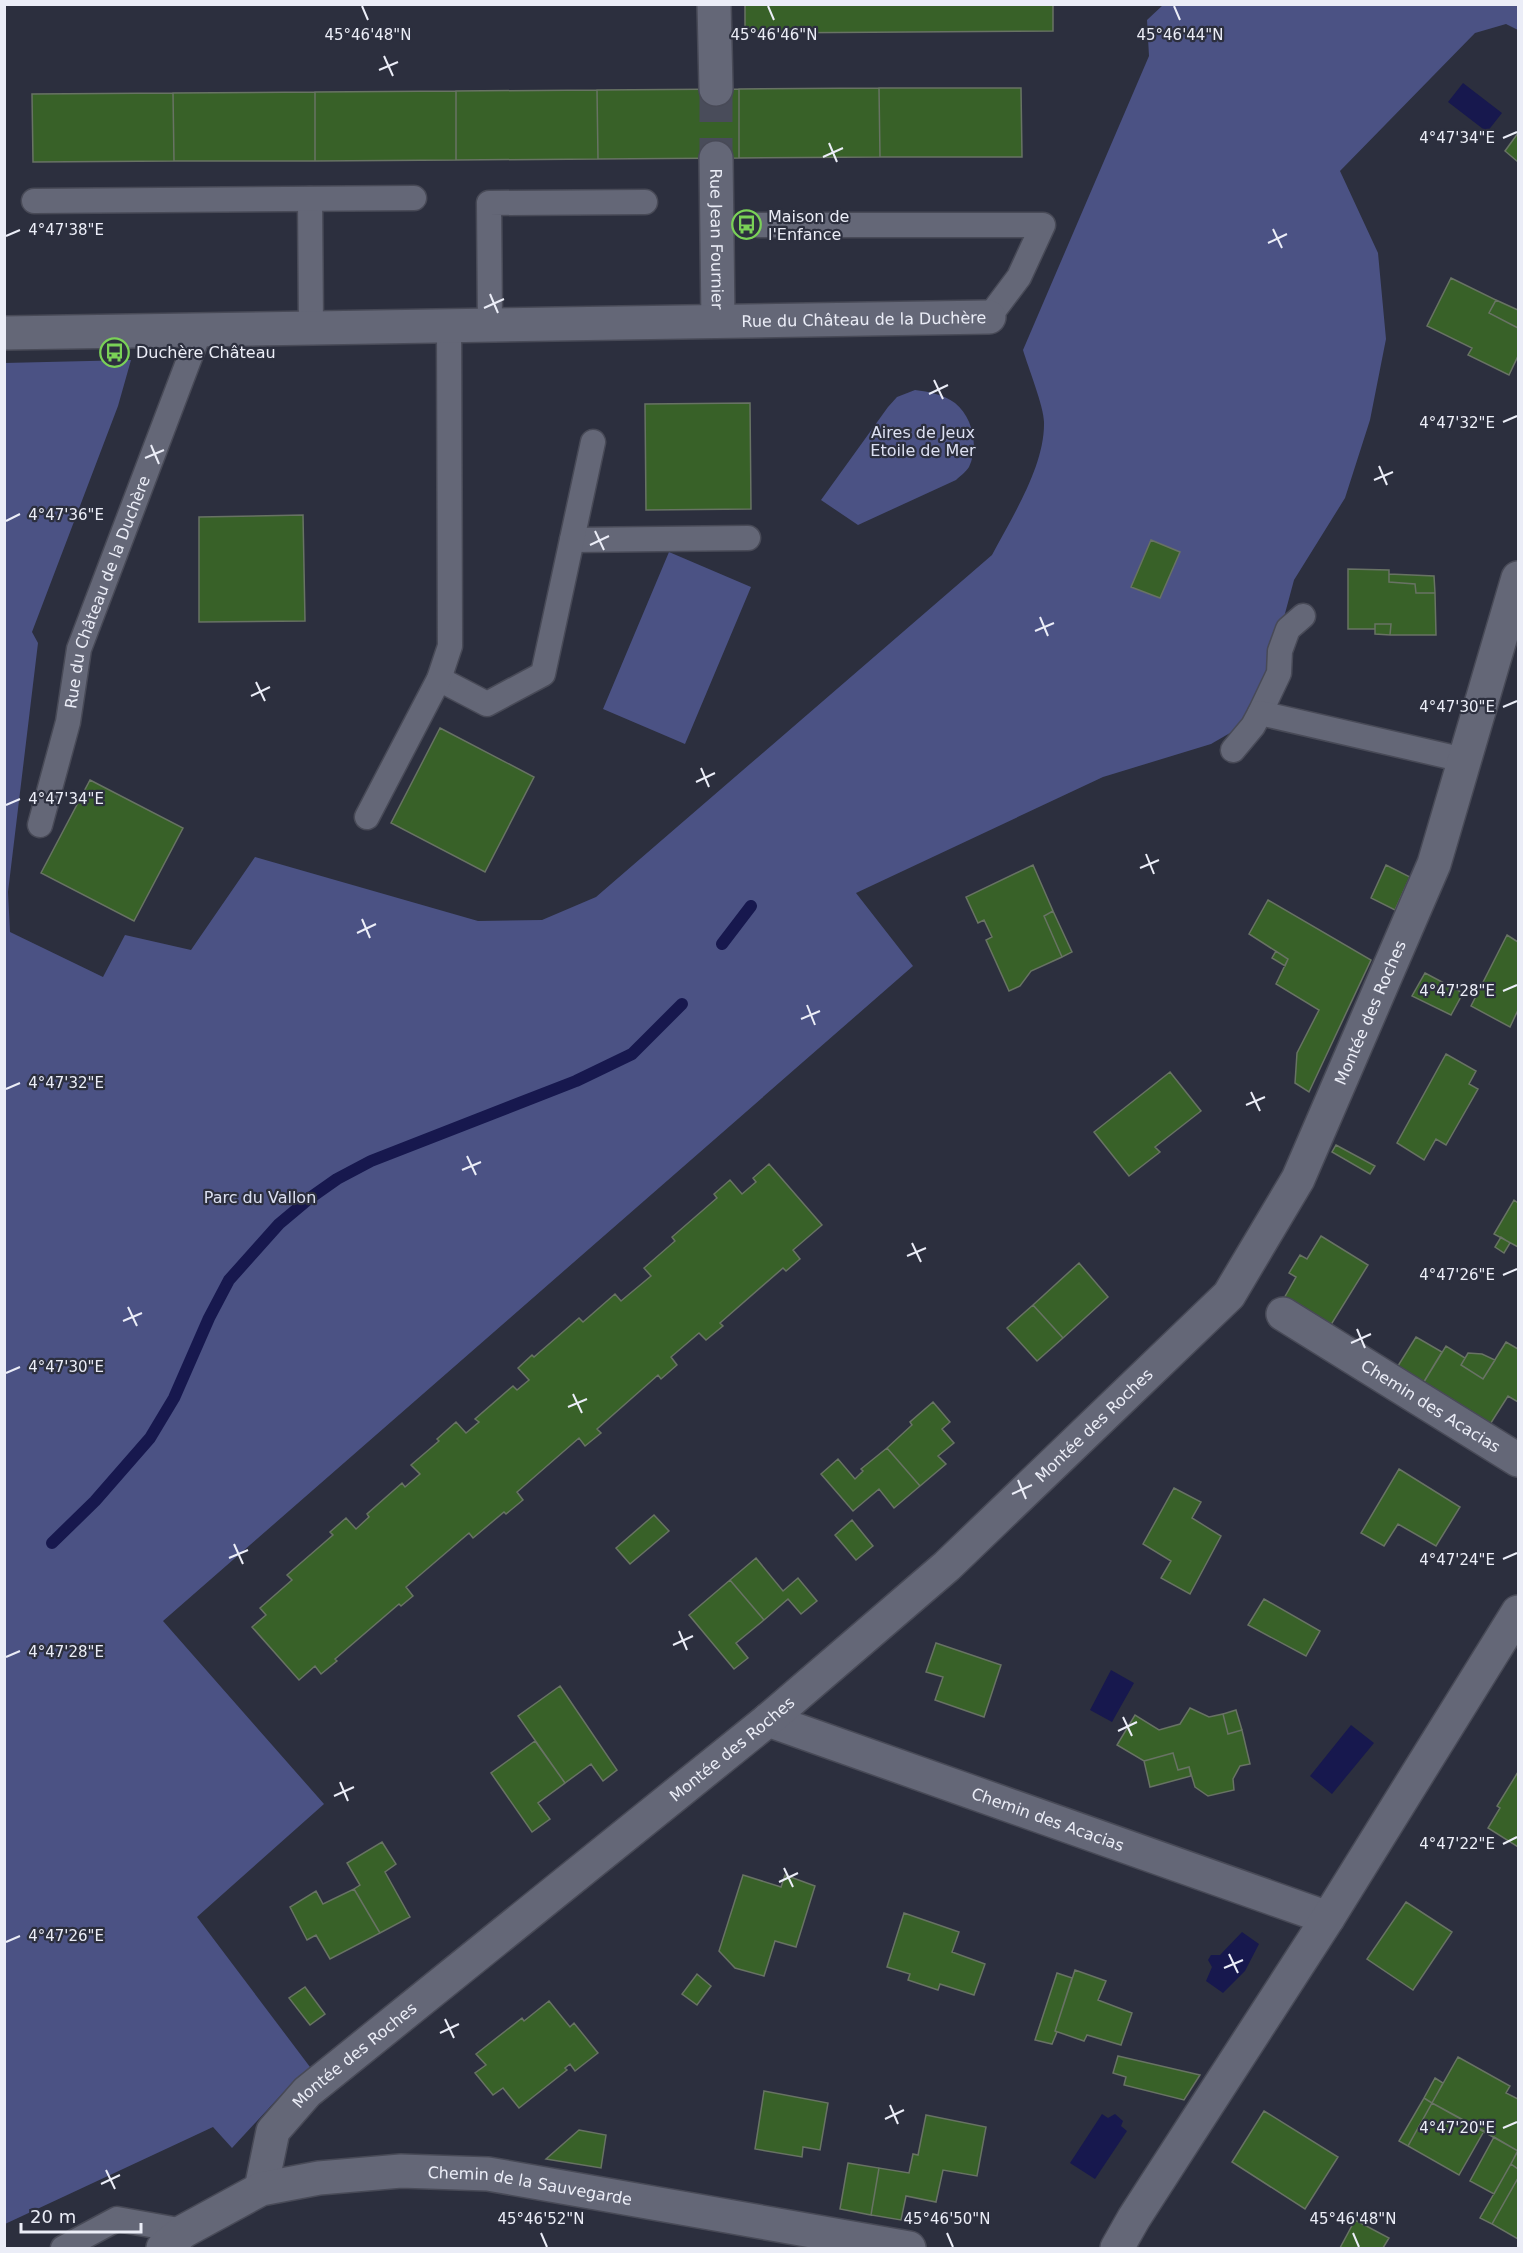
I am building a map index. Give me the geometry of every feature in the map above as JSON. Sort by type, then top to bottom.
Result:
[{"type":"street","points":[[714,4],[716,89]]},
{"type":"street","name":"Rue Jean Fournier","points":[[716,159],[718,321]]},
{"type":"street","name":"Rue du Château de la Duchère","points":[[4,333],[989,317]]},
{"type":"street","name":"Montée des Roches","points":[[261,2189],[273,2131],[307,2092],[768,1720],[947,1566],[1229,1295],[1298,1179],[1434,864],[1518,578]]},
{"type":"street","name":"Chemin des Acacias","points":[[1283,1314],[1518,1460]]},
{"type":"street","points":[[1117,2248],[1134,2218],[1328,1918],[1518,1612]]},
{"type":"street","name":"Chemin des Acacias","points":[[768,1720],[1328,1918]]},
{"type":"street","name":"Chemin de la Sauvegarde","points":[[173,2240],[261,2189],[319,2178],[400,2171],[488,2174],[909,2248]]},
{"type":"lane","points":[[34,201],[414,198]]},
{"type":"lane","points":[[310,199],[311,327]]},
{"type":"lane","points":[[490,324],[489,202],[645,202]]},
{"type":"lane","name":"Rue du Château de la Duchère","points":[[759,225],[1042,225],[1019,276],[989,317]]},
{"type":"lane","points":[[367,817],[439,679],[450,646],[449,325]]},
{"type":"lane","name":"Rue du Château de la Duchère","points":[[40,825],[68,722],[79,649],[201,328]]},
{"type":"lane","points":[[439,679],[488,704],[543,674],[593,442]]},
{"type":"lane","points":[[572,540],[748,538]]},
{"type":"lane","points":[[1233,750],[1253,726],[1279,673],[1280,651],[1288,629],[1303,616]]},
{"type":"lane","points":[[1260,713],[1464,760]]},
{"type":"lane","points":[[63,2248],[117,2219],[173,2240]]},
{"type":"green space","name":"Parc du Vallon","points":[[1163,5],[1518,5],[1518,30],[1506,24],[1475,33],[1340,171],[1378,253],[1386,339],[1370,420],[1345,498],[1294,580],[1262,699],[1249,722],[1211,744],[1103,777],[856,893],[913,966],[163,1621],[324,1804],[197,1917],[310,2067],[292,2083],[232,2148],[213,2127],[5,2224],[4,363],[131,360],[118,406],[32,632],[38,643],[8,892],[10,932],[103,977],[125,935],[191,950],[255,857],[478,921],[542,920],[596,897],[992,555],[1026,491],[1043,439],[1044,422],[1041,407],[1023,350],[1149,56],[1147,20]]},
{"type":"green space","name":"Aires de Jeux Etoile de Mer","points":[[915,390],[946,397],[955,403],[966,416],[974,441],[969,467],[956,480],[858,525],[821,500],[888,407],[897,397]]},
{"type":"green space","points":[[669,552],[751,587],[685,744],[603,709]]},
{"type":"shaded area","points":[[1463,83],[1502,113],[1487,132],[1448,102]]},
{"type":"shaded area","points":[[1111,1670],[1134,1683],[1112,1722],[1090,1710]]},
{"type":"shaded area","points":[[1351,1725],[1374,1743],[1332,1794],[1310,1776]]},
{"type":"shaded area","points":[[1242,1932],[1259,1944],[1245,1971],[1223,1993],[1206,1981],[1212,1967],[1208,1960],[1211,1955],[1220,1955]]},
{"type":"shaded area","points":[[1102,2114],[1108,2118],[1115,2114],[1123,2121],[1121,2126],[1127,2131],[1095,2179],[1070,2163]]},
{"type":"building","points":[[745,4],[1053,4],[1053,31],[745,33]]},
{"type":"building","points":[[879,88],[880,157],[739,158],[739,89]]},
{"type":"building","points":[[879,88],[1021,88],[1022,157],[880,157]]},
{"type":"building","points":[[739,89],[739,158],[598,159],[597,90]]},
{"type":"building","points":[[597,90],[598,159],[456,160],[456,91]]},
{"type":"building","points":[[456,91],[456,160],[315,161],[315,92]]},
{"type":"building","points":[[315,92],[315,161],[174,161],[173,93]]},
{"type":"building","points":[[173,93],[174,161],[33,162],[32,94]]},
{"type":"building","points":[[1518,133],[1518,162],[1505,151]]},
{"type":"building","points":[[1451,278],[1496,300],[1489,313],[1518,328],[1518,356],[1509,375],[1468,355],[1472,348],[1427,326]]},
{"type":"building","points":[[1496,300],[1518,310],[1518,328],[1489,313]]},
{"type":"building","points":[[750,403],[751,509],[646,510],[645,404]]},
{"type":"building","points":[[303,515],[305,621],[199,622],[199,517]]},
{"type":"building","points":[[1151,540],[1180,552],[1160,598],[1131,587]]},
{"type":"building","points":[[1348,569],[1389,570],[1389,582],[1415,584],[1416,593],[1435,593],[1436,635],[1390,635],[1391,624],[1375,624],[1375,629],[1348,629]]},
{"type":"building","points":[[1389,574],[1434,576],[1435,593],[1416,593],[1415,584],[1389,582]]},
{"type":"building","points":[[1375,624],[1391,624],[1390,635],[1375,634]]},
{"type":"building","points":[[440,728],[534,777],[485,872],[391,823]]},
{"type":"building","points":[[90,780],[183,828],[134,921],[41,873]]},
{"type":"building","points":[[1033,865],[1053,911],[1044,916],[1062,957],[1031,971],[1020,986],[1009,991],[986,940],[992,937],[984,920],[978,923],[966,897]]},
{"type":"building","points":[[1386,865],[1410,877],[1395,910],[1371,898]]},
{"type":"building","points":[[1268,900],[1371,960],[1309,1092],[1295,1083],[1297,1053],[1319,1010],[1276,984],[1288,959],[1249,934]]},
{"type":"building","points":[[1053,911],[1072,952],[1062,957],[1044,916]]},
{"type":"building","points":[[1507,935],[1518,942],[1518,1010],[1510,1027],[1471,1006]]},
{"type":"building","points":[[1276,951],[1288,959],[1285,966],[1272,958]]},
{"type":"building","points":[[1425,973],[1463,993],[1451,1015],[1412,996]]},
{"type":"building","points":[[1446,1054],[1476,1071],[1469,1084],[1478,1089],[1446,1145],[1436,1139],[1424,1160],[1397,1143]]},
{"type":"building","points":[[1170,1072],[1201,1111],[1155,1147],[1160,1152],[1129,1176],[1094,1132]]},
{"type":"building","points":[[1336,1145],[1375,1166],[1370,1174],[1332,1152]]},
{"type":"building","points":[[769,1164],[822,1225],[793,1250],[800,1259],[786,1271],[783,1268],[720,1323],[723,1326],[706,1340],[699,1333],[671,1357],[677,1365],[661,1379],[658,1375],[597,1429],[601,1433],[585,1446],[579,1438],[517,1492],[523,1500],[506,1514],[504,1512],[473,1538],[469,1533],[406,1587],[413,1596],[401,1606],[399,1604],[335,1659],[337,1661],[321,1674],[315,1666],[299,1680],[252,1627],[266,1615],[260,1608],[292,1580],[287,1575],[333,1535],[330,1532],[346,1518],[356,1529],[369,1517],[367,1514],[402,1483],[405,1487],[420,1474],[411,1465],[439,1441],[437,1439],[456,1422],[466,1433],[479,1422],[475,1419],[513,1386],[517,1390],[529,1380],[518,1368],[532,1355],[534,1357],[579,1318],[583,1322],[615,1294],[621,1301],[651,1276],[644,1268],[675,1241],[672,1237],[717,1198],[714,1194],[730,1180],[742,1194],[756,1182],[753,1178]]},
{"type":"building","points":[[1514,1200],[1518,1203],[1518,1247],[1494,1234]]},
{"type":"building","points":[[1321,1236],[1368,1265],[1329,1328],[1283,1300],[1296,1277],[1289,1273],[1300,1255],[1307,1259]]},
{"type":"building","points":[[1501,1237],[1510,1243],[1504,1253],[1495,1247]]},
{"type":"building","points":[[1079,1263],[1108,1297],[1063,1338],[1033,1305]]},
{"type":"building","points":[[1033,1305],[1063,1338],[1037,1361],[1007,1328]]},
{"type":"building","points":[[1416,1337],[1442,1352],[1422,1385],[1396,1369]]},
{"type":"building","points":[[1506,1342],[1518,1349],[1518,1402],[1508,1396],[1489,1426],[1422,1385],[1446,1346],[1465,1358],[1461,1365],[1483,1379]]},
{"type":"building","points":[[1468,1353],[1482,1354],[1495,1360],[1483,1379],[1461,1365]]},
{"type":"building","points":[[933,1402],[950,1422],[942,1429],[954,1443],[938,1456],[946,1464],[920,1486],[887,1448],[912,1425],[910,1422]]},
{"type":"building","points":[[887,1448],[920,1486],[894,1508],[879,1489],[853,1511],[821,1474],[838,1459],[855,1479],[863,1471],[861,1469]]},
{"type":"building","points":[[1399,1469],[1460,1507],[1436,1546],[1398,1524],[1384,1546],[1361,1533]]},
{"type":"building","points":[[1174,1488],[1201,1502],[1192,1518],[1221,1536],[1190,1594],[1161,1578],[1171,1561],[1143,1544]]},
{"type":"building","points":[[654,1515],[669,1531],[630,1564],[616,1548]]},
{"type":"building","points":[[852,1520],[873,1546],[856,1560],[835,1535]]},
{"type":"building","points":[[756,1558],[783,1591],[798,1578],[817,1601],[801,1614],[788,1599],[764,1620],[730,1580]]},
{"type":"building","points":[[730,1580],[764,1620],[736,1643],[748,1658],[734,1669],[689,1615]]},
{"type":"building","points":[[1264,1599],[1320,1631],[1306,1656],[1248,1625]]},
{"type":"building","points":[[936,1643],[1001,1665],[984,1717],[935,1700],[943,1677],[926,1672]]},
{"type":"building","points":[[560,1686],[617,1770],[603,1781],[591,1764],[565,1783],[518,1716]]},
{"type":"building","points":[[1190,1708],[1209,1717],[1223,1714],[1228,1734],[1242,1730],[1250,1764],[1240,1766],[1233,1779],[1234,1790],[1208,1796],[1195,1787],[1189,1767],[1178,1770],[1173,1753],[1144,1761],[1117,1745],[1135,1715],[1159,1730],[1180,1724]]},
{"type":"building","points":[[1236,1710],[1242,1730],[1228,1734],[1223,1714]]},
{"type":"building","points":[[535,1741],[565,1783],[538,1803],[550,1819],[532,1832],[491,1773]]},
{"type":"building","points":[[1173,1753],[1178,1770],[1189,1767],[1191,1776],[1150,1787],[1144,1761]]},
{"type":"building","points":[[1518,1772],[1518,1847],[1488,1828],[1500,1808],[1497,1806]]},
{"type":"building","points":[[382,1842],[396,1864],[385,1872],[410,1917],[380,1933],[354,1889],[360,1885],[347,1863]]},
{"type":"building","points":[[743,1875],[781,1887],[785,1875],[815,1886],[796,1947],[775,1941],[764,1976],[735,1968],[719,1951]]},
{"type":"building","points":[[354,1889],[380,1933],[330,1959],[316,1935],[307,1940],[290,1907],[316,1891],[323,1904]]},
{"type":"building","points":[[1406,1902],[1452,1932],[1413,1990],[1367,1959]]},
{"type":"building","points":[[904,1913],[959,1932],[952,1952],[985,1964],[974,1995],[940,1984],[938,1990],[908,1980],[910,1974],[887,1967]]},
{"type":"building","points":[[1075,1970],[1106,1981],[1098,2000],[1132,2013],[1121,2045],[1087,2035],[1084,2041],[1055,2031]]},
{"type":"building","points":[[1057,1973],[1072,1978],[1052,2044],[1035,2040]]},
{"type":"building","points":[[697,1974],[711,1986],[697,2005],[682,1994]]},
{"type":"building","points":[[305,1987],[325,2014],[310,2025],[289,1998]]},
{"type":"building","points":[[549,2001],[570,2027],[574,2023],[598,2053],[575,2071],[570,2064],[565,2068],[567,2070],[519,2108],[503,2088],[493,2095],[475,2073],[486,2065],[476,2054],[522,2018],[524,2021]]},
{"type":"building","points":[[1118,2056],[1200,2075],[1184,2100],[1124,2085],[1126,2077],[1113,2073]]},
{"type":"building","points":[[1458,2057],[1510,2086],[1506,2093],[1518,2099],[1518,2151],[1432,2103]]},
{"type":"building","points":[[1435,2078],[1443,2083],[1432,2103],[1424,2098]]},
{"type":"building","points":[[764,2091],[828,2103],[820,2150],[803,2147],[802,2157],[755,2149]]},
{"type":"building","points":[[1424,2098],[1432,2103],[1408,2146],[1399,2141]]},
{"type":"building","points":[[1432,2103],[1484,2131],[1459,2175],[1408,2146]]},
{"type":"building","points":[[1264,2111],[1338,2157],[1305,2209],[1232,2162]]},
{"type":"building","points":[[926,2115],[986,2127],[977,2176],[943,2170],[936,2202],[906,2196],[901,2220],[871,2215],[879,2168],[909,2173],[913,2154],[918,2155]]},
{"type":"building","points":[[579,2130],[606,2135],[601,2168],[546,2159]]},
{"type":"building","points":[[1494,2137],[1518,2151],[1494,2194],[1470,2181]]},
{"type":"building","points":[[1518,2150],[1518,2169],[1511,2164]]},
{"type":"building","points":[[848,2163],[879,2168],[871,2215],[840,2209]]},
{"type":"building","points":[[1511,2164],[1518,2169],[1518,2178],[1492,2224],[1480,2218]]},
{"type":"building","points":[[1518,2178],[1518,2239],[1492,2224]]},
{"type":"building","points":[[1355,2220],[1389,2238],[1383,2248],[1340,2248]]},
{"type":"waterway","points":[[722,944],[751,906]]},
{"type":"waterway","points":[[52,1543],[95,1501],[150,1438],[174,1398],[209,1318],[229,1280],[279,1224],[337,1179],[371,1161],[576,1081],[632,1054],[682,1004]]},
{"type":"tunnel","points":[[716,89],[716,158]]},
{"type":"place","name":"Maison de l'Enfance","points":[[747,225]]},
{"type":"place","name":"Duchère Château","points":[[115,352]]}]
